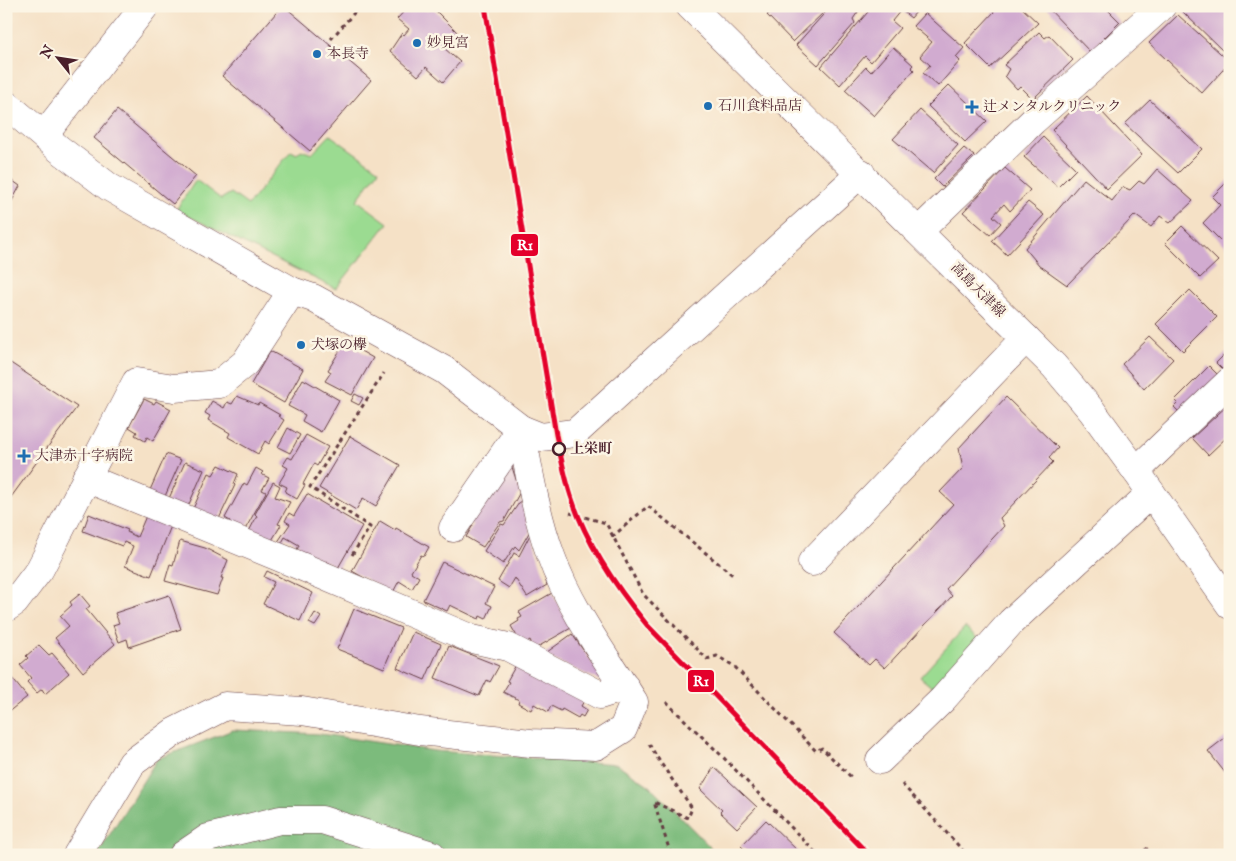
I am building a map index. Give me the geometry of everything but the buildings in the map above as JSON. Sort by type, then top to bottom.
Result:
[{"type":"street","points":[[44,135],[145,6]]},
{"type":"street","name":"高島大津線","points":[[690,6],[861,173],[1026,338],[1075,390],[1226,591]]},
{"type":"street","points":[[919,231],[1033,121],[1162,6]]},
{"type":"street","points":[[6,104],[59,149],[109,187],[292,291],[313,298],[444,370],[521,429],[540,437],[575,433],[861,173]]},
{"type":"street","points":[[6,608],[15,602],[40,569],[136,382],[174,388],[219,384],[245,362],[292,291]]},
{"type":"street","points":[[812,562],[1026,338]]},
{"type":"street","points":[[880,760],[943,699],[1011,622],[1144,482],[1230,381]]},
{"type":"street","points":[[453,528],[521,429]]},
{"type":"street","points":[[77,855],[132,763],[174,732],[225,706],[302,711],[420,731],[531,743],[596,746],[623,729],[628,699],[574,606],[551,557],[534,502],[521,429]]},
{"type":"street","points":[[86,478],[472,639],[508,647],[600,695],[628,699]]},
{"type":"street","points":[[183,855],[208,838],[280,820],[322,820],[432,855]]},
{"type":"path","points":[[331,39],[360,6]]},
{"type":"path","points":[[336,581],[370,527],[310,487],[402,346]]},
{"type":"path","points":[[612,537],[648,506],[734,576]]},
{"type":"path","points":[[606,523],[643,594],[707,659],[717,656],[734,666],[816,751],[822,748],[857,783],[880,760],[968,855]]},
{"type":"path","points":[[659,696],[722,756],[818,855]]},
{"type":"path","points":[[628,699],[660,762],[692,808],[688,818],[654,802],[671,855]]},
{"type":"path","points":[[1138,855],[1148,848],[1154,855]]},
{"type":"path","points":[[980,855],[985,851],[988,855]]},
{"type":"green space","points":[[330,135],[379,170],[357,200],[388,223],[336,289],[176,210],[196,180],[221,199],[231,193],[248,205],[291,151],[297,154],[301,150],[312,154]]},
{"type":"green space","points":[[965,627],[985,645],[941,695],[920,677]]},
{"type":"green space","points":[[233,730],[321,734],[435,751],[617,764],[650,786],[718,855],[97,855],[157,759]]},
{"type":"transit line","name":"R1","points":[[485,6],[556,435],[563,468],[578,516],[594,549],[614,581],[647,625],[869,855]]},
{"type":"place","name":"妙見宮","points":[[417,43]]},
{"type":"place","name":"本長寺","points":[[317,54]]},
{"type":"place","name":"石川食料品店","points":[[708,106]]},
{"type":"place","name":"辻メンタルクリニック","points":[[972,107]]},
{"type":"place","name":"犬塚の欅","points":[[301,345]]},
{"type":"place","name":"上栄町","points":[[559,449]]},
{"type":"place","name":"大津赤十字病院","points":[[24,456]]}]
